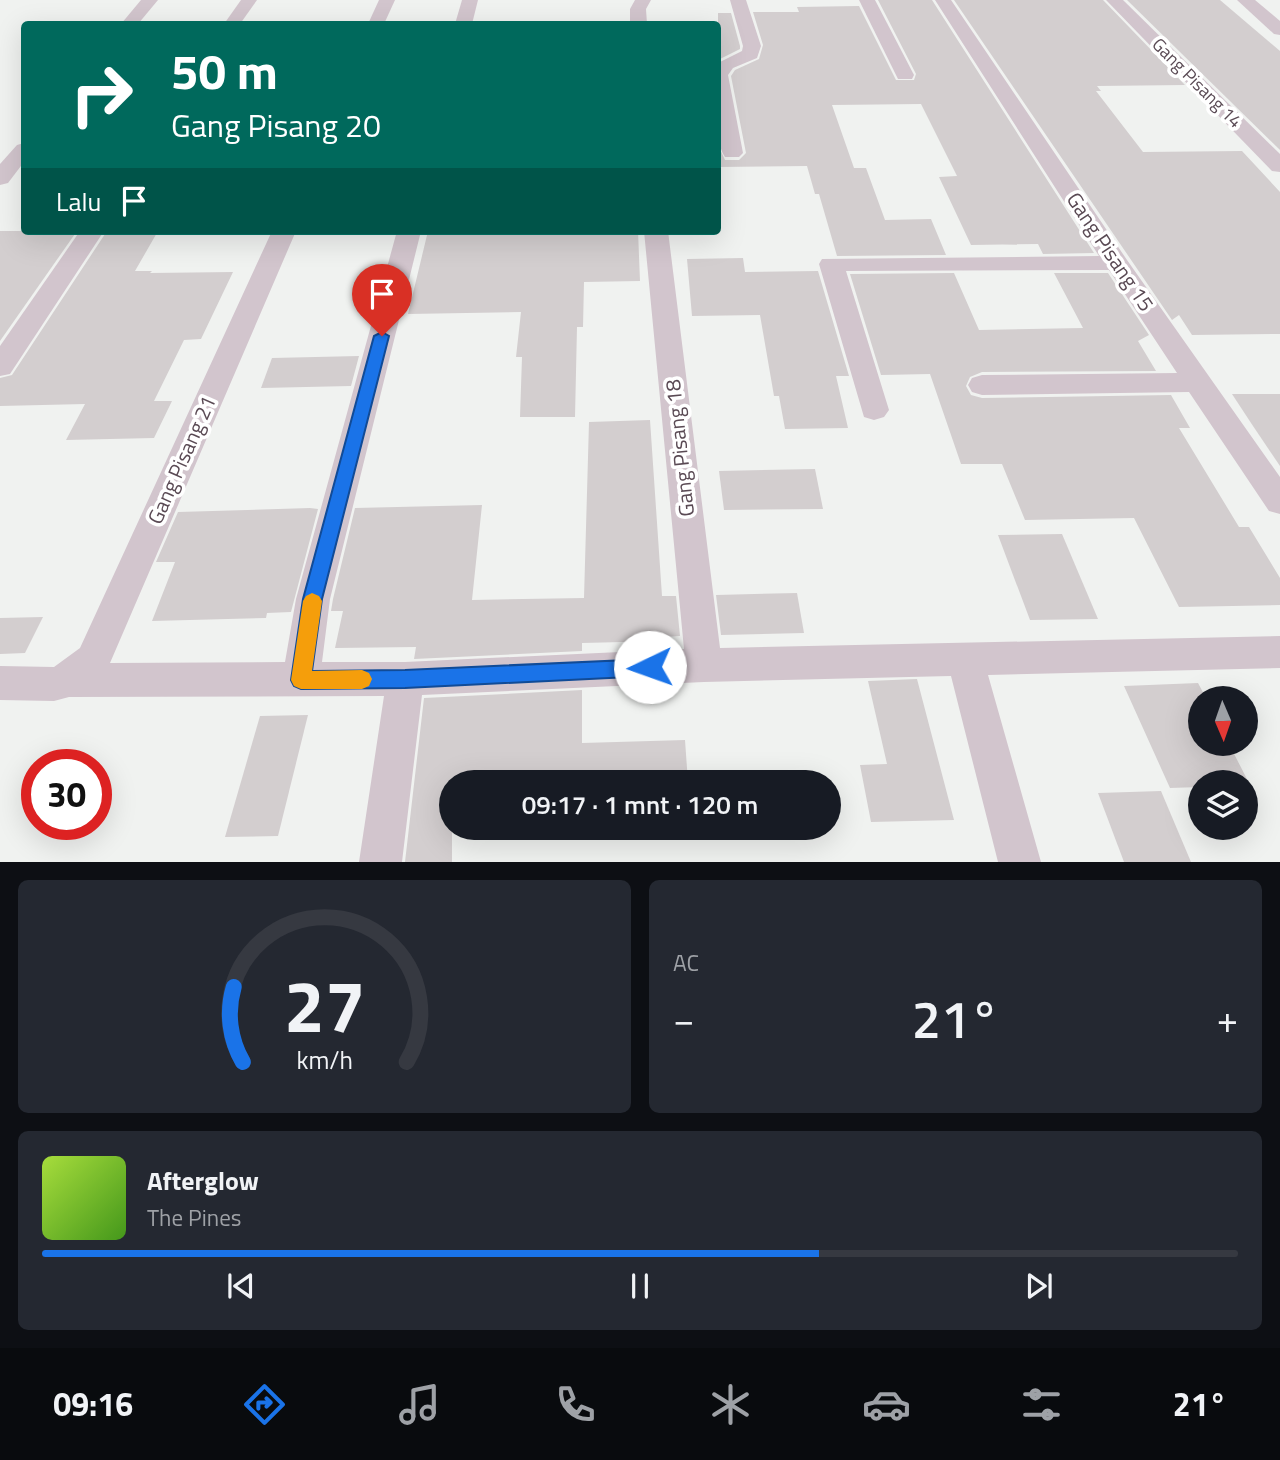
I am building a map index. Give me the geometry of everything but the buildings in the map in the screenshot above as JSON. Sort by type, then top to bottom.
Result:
[{"type":"street","points":[[132,21],[150,0]]},
{"type":"street","points":[[234,21],[248,0]]},
{"type":"street","points":[[377,21],[387,0]]},
{"type":"street","points":[[465,21],[470,0]]},
{"type":"street","points":[[639,21],[638,9],[643,0]]},
{"type":"street","points":[[721,72],[726,64],[751,54],[752,46],[738,0]]},
{"type":"street","points":[[867,0],[905,75]]},
{"type":"street","name":"Gang Pisang 15","points":[[943,0],[1116,263],[1280,502]]},
{"type":"street","name":"Gang Pisang 14","points":[[1114,0],[1280,166]]},
{"type":"street","points":[[1245,0],[1280,30]]},
{"type":"street","points":[[721,87],[732,153]]},
{"type":"street","points":[[0,178],[21,153]]},
{"type":"street","points":[[0,367],[89,235]]},
{"type":"street","name":"Gang Pisang 21","points":[[69,680],[93,659],[282,235]]},
{"type":"street","points":[[301,680],[313,599],[408,235]]},
{"type":"street","name":"Gang Pisang 18","points":[[656,235],[705,665]]},
{"type":"street","points":[[874,410],[831,264],[1116,263]]},
{"type":"street","points":[[982,385],[1198,382]]},
{"type":"street","points":[[0,683],[54,684],[69,680],[405,679],[705,665],[965,657],[1280,652]]},
{"type":"street","points":[[965,657],[1020,862]]},
{"type":"street","points":[[380,862],[405,679]]},
{"type":"slow traffic","points":[[312,601],[301,680],[362,679]]},
{"type":"route","points":[[382,336],[313,599],[301,680],[405,679],[650,667]]}]
